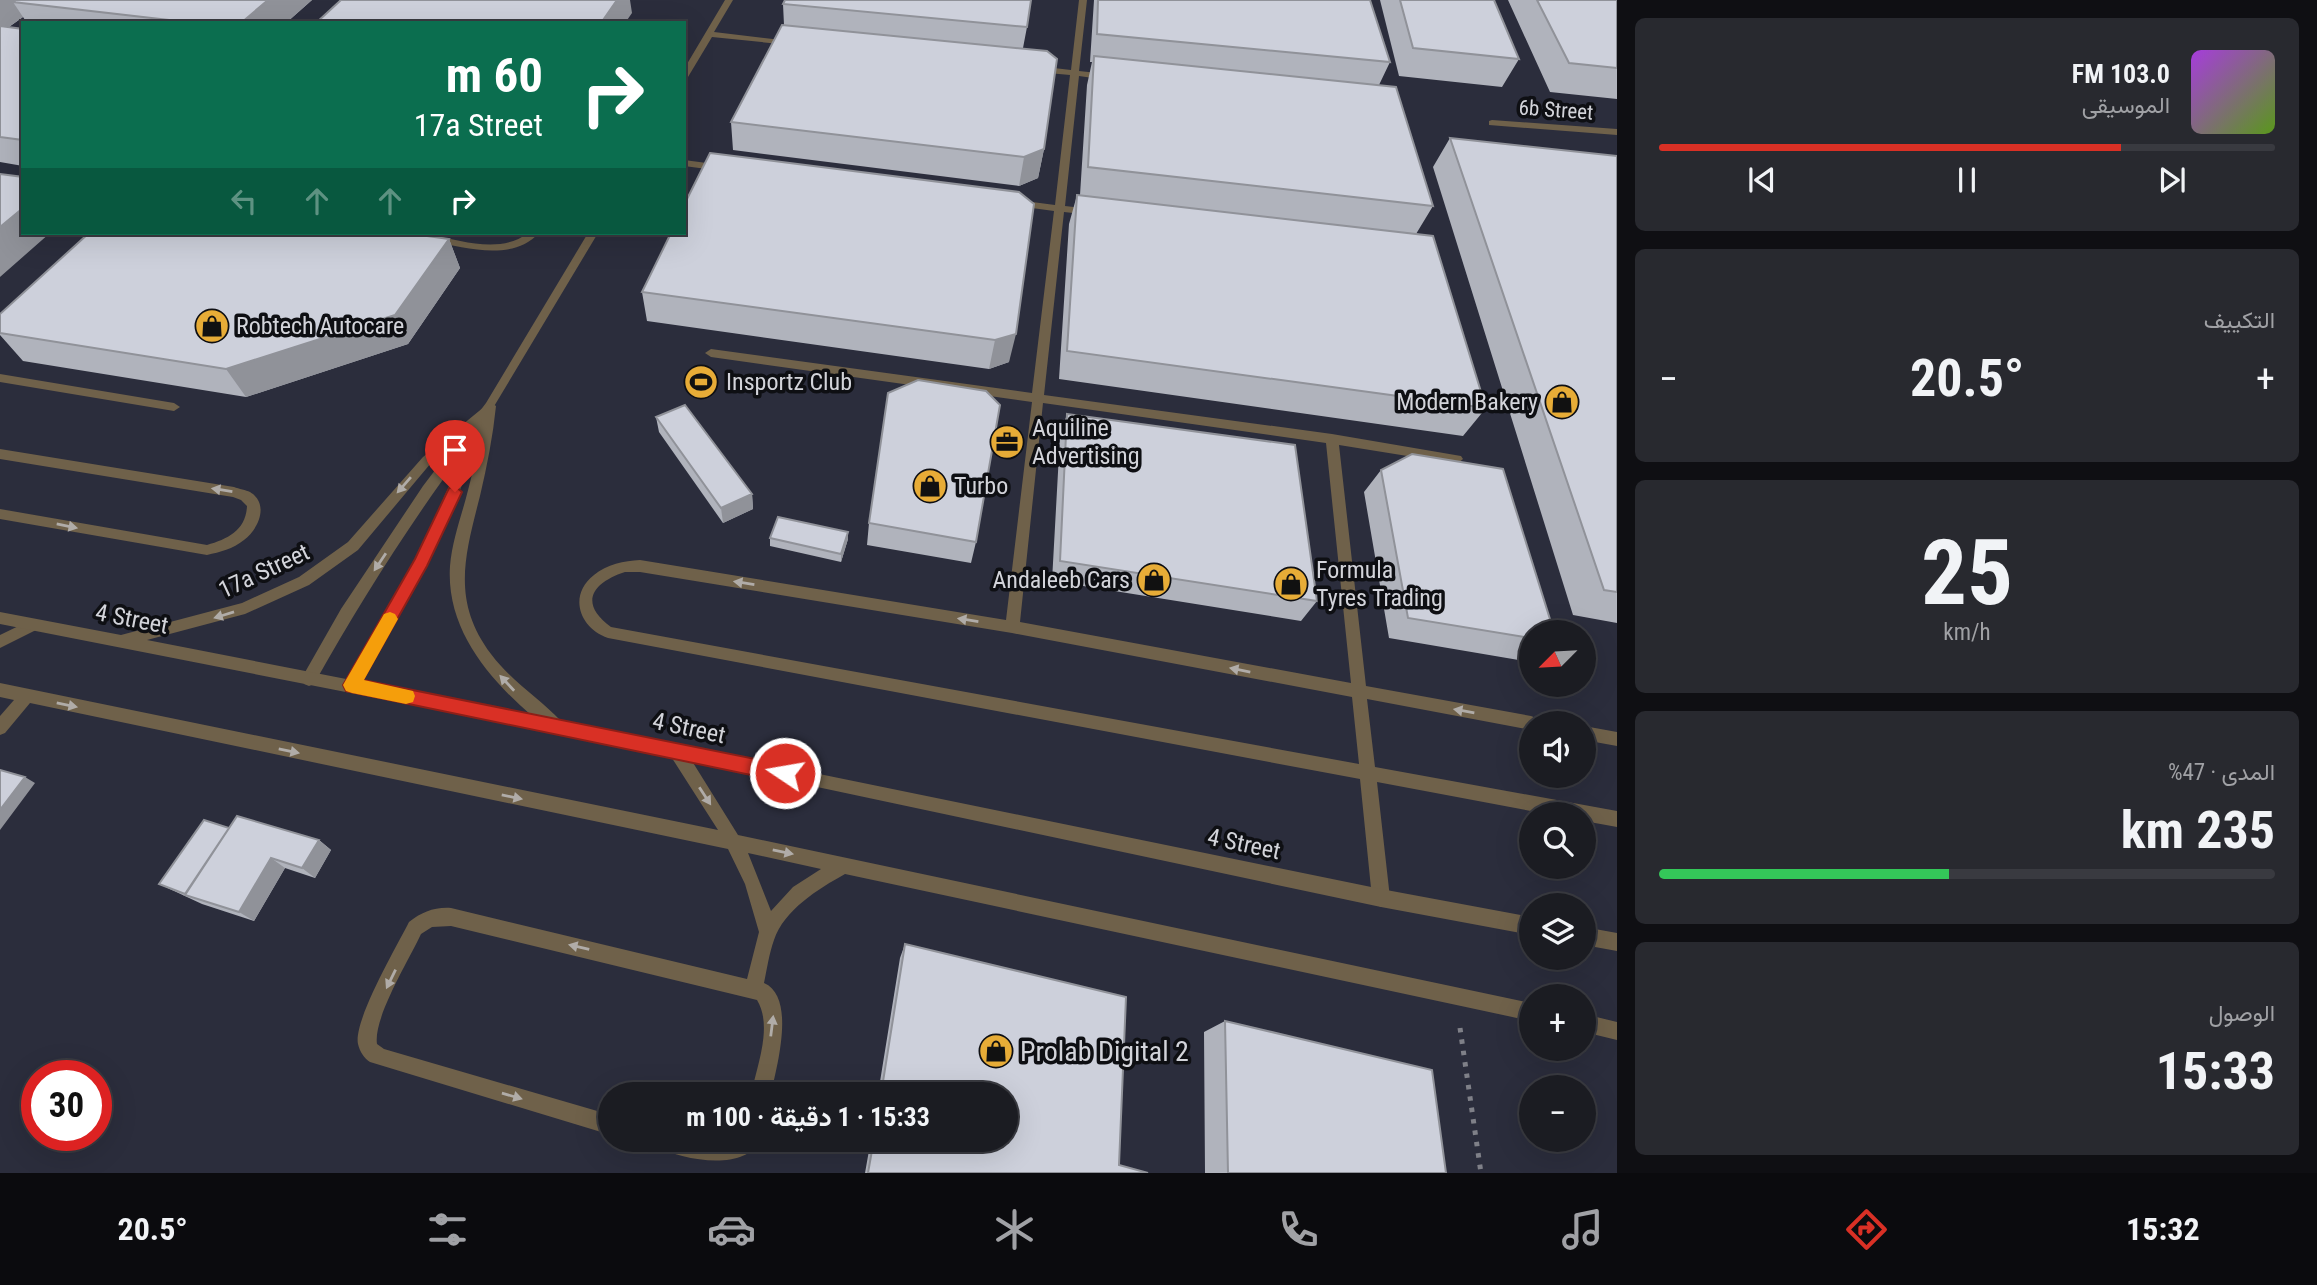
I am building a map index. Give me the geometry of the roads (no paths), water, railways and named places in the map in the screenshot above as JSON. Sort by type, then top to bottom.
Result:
[{"type":"street","points":[[686,74],[729,0]]},
{"type":"street","points":[[1012,627],[1083,0]]},
{"type":"street","points":[[709,34],[804,44]]},
{"type":"street","points":[[1020,68],[1116,78]]},
{"type":"street","name":"6b Street","points":[[1492,123],[1617,132]]},
{"type":"street","points":[[686,163],[740,170]]},
{"type":"street","points":[[1004,202],[1100,213]]},
{"type":"street","points":[[415,236],[507,247],[526,241],[532,235]]},
{"type":"street","name":"17a Street","points":[[309,679],[346,613],[428,489],[490,406],[592,235]]},
{"type":"street","points":[[710,353],[1038,397],[1457,459]]},
{"type":"street","points":[[0,378],[174,407]]},
{"type":"street","name":"17a Street","points":[[119,641],[246,608],[313,576],[353,546],[427,460],[490,406]]},
{"type":"street","name":"17a Street","points":[[352,685],[422,562],[490,406]]},
{"type":"street","name":"17a Street","points":[[490,406],[485,443],[457,570],[462,614],[471,635],[504,681],[529,705],[559,727]]},
{"type":"street","points":[[1332,439],[1370,774],[1381,898]]},
{"type":"street","points":[[0,454],[234,492],[246,496],[254,504],[255,515],[250,527],[239,538],[207,551],[0,514]]},
{"type":"street","points":[[1519,721],[1012,627],[628,565],[604,573],[595,580],[585,599],[585,610],[589,619],[608,632],[1617,819]]},
{"type":"street","name":"4 Street","points":[[0,618],[676,750],[1381,898],[1519,924]]},
{"type":"street","points":[[0,642],[33,625]]},
{"type":"street","points":[[0,690],[735,842],[1519,1009]]},
{"type":"street","points":[[0,728],[25,696]]},
{"type":"street","points":[[1596,735],[1617,739]]},
{"type":"street","points":[[676,750],[735,842],[755,885],[768,933]]},
{"type":"street","points":[[754,988],[768,933],[783,911],[802,892],[844,865]]},
{"type":"street","points":[[598,1121],[382,1058],[373,1053],[367,1045],[369,1024],[415,929],[426,919],[439,915],[451,917],[754,988],[770,1000],[774,1011],[763,1082]]},
{"type":"street","points":[[1596,938],[1617,942]]},
{"type":"street","points":[[1596,1026],[1617,1031]]},
{"type":"street","points":[[703,1152],[720,1157],[732,1157],[743,1152]]},
{"type":"place","name":"Robtech Autocare","points":[[212,326]]},
{"type":"place","name":"Insportz Club","points":[[701,382]]},
{"type":"place","name":"Modern Bakery","points":[[1562,402]]},
{"type":"place","name":"Aquiline Advertising","points":[[1007,442]]},
{"type":"place","name":"Turbo","points":[[930,486]]},
{"type":"place","name":"Andaleeb Cars","points":[[1154,580]]},
{"type":"place","name":"Formula Tyres Trading","points":[[1291,584]]},
{"type":"place","name":"Prolab Digital 2","points":[[996,1051]]}]
